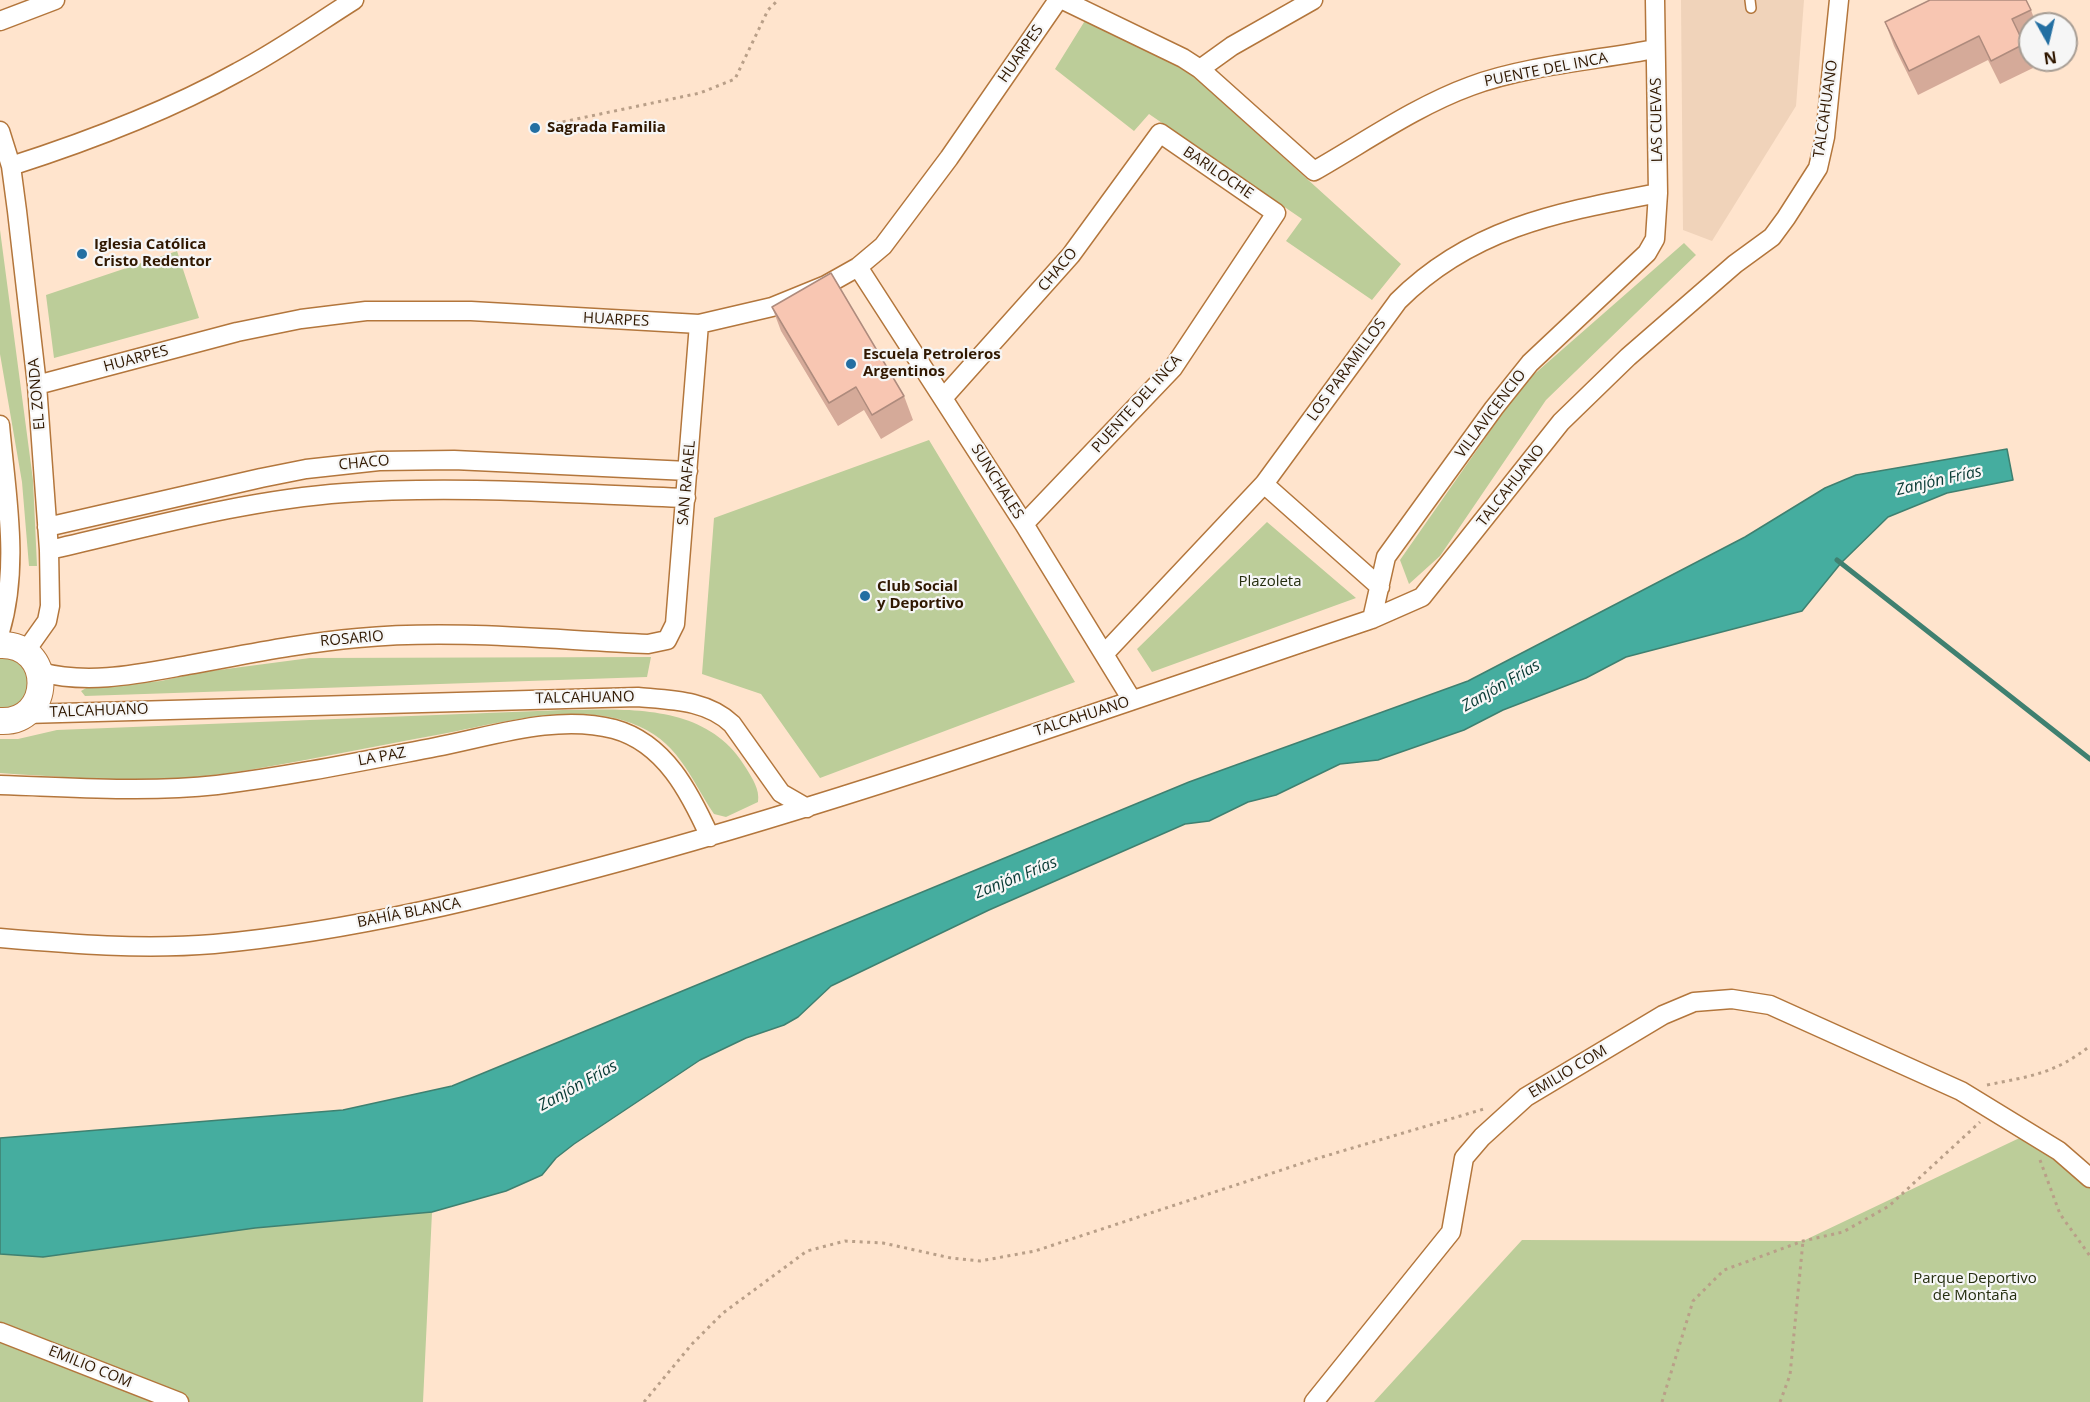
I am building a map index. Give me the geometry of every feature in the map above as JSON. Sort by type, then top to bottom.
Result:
[{"type":"street","points":[[0,21],[55,0]]},
{"type":"street","points":[[11,166],[102,135],[173,106],[239,72],[354,0]]},
{"type":"street","name":"HUARPES","points":[[37,385],[237,332],[301,319],[366,310],[460,311],[699,324],[772,307],[826,285],[858,267],[883,246],[949,158],[1058,0]]},
{"type":"street","points":[[1063,0],[1183,58],[1200,69],[1233,46],[1313,0]]},
{"type":"street","name":"LAS CUEVAS","points":[[1655,0],[1658,193],[1655,239]]},
{"type":"street","name":"TALCAHUANO","points":[[25,714],[335,703],[627,697],[663,699],[700,705],[724,716],[781,794],[807,808],[1372,619],[1422,597],[1561,422],[1628,357],[1735,264],[1772,237],[1818,168],[1825,136],[1839,0]]},
{"type":"street","name":"PUENTE DEL INCA","points":[[1200,69],[1314,171],[1440,99],[1471,86],[1498,77],[1655,49]]},
{"type":"street","name":"EL ZONDA","points":[[0,131],[11,166],[37,385],[49,550],[50,606],[47,621],[25,652]]},
{"type":"street","name":"BARILOCHE","points":[[1160,134],[1276,213]]},
{"type":"street","name":"CHACO","points":[[944,397],[1071,255],[1160,134]]},
{"type":"street","name":"LOS PARAMILLOS","points":[[1105,653],[1264,484],[1398,301],[1423,276],[1460,252],[1528,223],[1567,212],[1658,193]]},
{"type":"street","name":"PUENTE DEL INCA","points":[[1024,524],[1173,368],[1276,213]]},
{"type":"street","name":"VILLAVICENCIO","points":[[1372,619],[1386,557],[1501,399],[1530,363],[1647,253],[1655,239]]},
{"type":"street","name":"SUNCHALES","points":[[858,267],[944,397],[1105,653],[1132,700]]},
{"type":"street","name":"SAN RAFAEL","points":[[667,640],[675,624],[699,324]]},
{"type":"street","points":[[0,425],[5,556],[10,594],[0,632]]},
{"type":"street","name":"CHACO","points":[[47,526],[272,476],[380,461],[454,460],[688,471]]},
{"type":"street","points":[[1264,484],[1380,587]]},
{"type":"street","name":"CHACO","points":[[49,550],[223,511],[342,493],[422,489],[686,498]]},
{"type":"street","name":"ROSARIO","points":[[40,672],[66,679],[135,675],[310,643],[404,635],[648,644],[667,640]]},
{"type":"street","points":[[0,645],[16,647],[25,652],[40,672],[39,695],[25,714],[15,719],[0,721]]},
{"type":"street","name":"LA PAZ","points":[[0,785],[158,789],[219,784],[397,754],[547,725],[575,724],[615,730],[650,746],[667,763],[693,799],[710,837]]},
{"type":"street","name":"BAHÍA BLANCA","points":[[0,939],[104,946],[214,944],[366,923],[536,884],[807,808]]},
{"type":"street","name":"EMILIO COM","points":[[1314,1402],[1451,1232],[1464,1158],[1482,1137],[1526,1097],[1663,1015],[1694,1002],[1732,999],[1770,1005],[1960,1091],[2059,1151],[2090,1178]]},
{"type":"street","name":"EMILIO COM","points":[[0,1332],[179,1402]]},
{"type":"path","points":[[548,125],[700,93],[735,79],[768,10],[778,0]]},
{"type":"path","points":[[1960,1091],[2048,1072],[2068,1063],[2090,1046]]},
{"type":"path","points":[[644,1402],[692,1344],[723,1313],[807,1251],[845,1241],[884,1243],[951,1258],[981,1261],[1003,1258],[1035,1251],[1312,1160],[1492,1107]]},
{"type":"path","points":[[1662,1402],[1693,1301],[1724,1270],[1803,1242],[1843,1232],[1889,1206],[1992,1111]]},
{"type":"path","points":[[2030,1133],[2060,1214],[2090,1256]]},
{"type":"path","points":[[1780,1402],[1790,1375],[1803,1242]]},
{"type":"shaded area","points":[[1681,0],[1804,0],[1796,106],[1712,241],[1683,230]]},
{"type":"green space","points":[[1086,19],[1189,72],[1401,264],[1372,300],[1286,241],[1302,219],[1149,114],[1134,131],[1055,69]]},
{"type":"green space","points":[[0,230],[33,480],[37,566],[29,566],[22,482],[0,354]]},
{"type":"green space","points":[[1684,243],[1696,255],[1546,400],[1440,556],[1409,584],[1400,560],[1523,384]]},
{"type":"green space","points":[[177,251],[199,318],[54,358],[46,295]]},
{"type":"green space","name":"Club Social y Deportivo","points":[[929,440],[1075,682],[820,778],[761,694],[702,674],[714,518]]},
{"type":"green space","name":"Plazoleta","points":[[1267,522],[1356,598],[1152,672],[1137,649]]},
{"type":"green space","points":[[0,654],[8,654],[31,672],[27,701],[0,714]]},
{"type":"green space","points":[[651,657],[647,677],[85,696],[81,691],[88,687],[161,681],[196,673],[310,658]]},
{"type":"green space","points":[[563,710],[640,711],[665,714],[711,731],[730,747],[746,768],[757,788],[758,802],[726,817],[714,814],[681,761],[660,739],[631,723],[585,714],[536,716],[278,765],[195,777],[112,779],[0,773],[0,739],[18,739],[57,730]]},
{"type":"green space","name":"Parque Deportivo de Montaña","points":[[2030,1133],[2090,1186],[2090,1402],[1374,1402],[1522,1240],[1803,1241]]},
{"type":"green space","points":[[432,1212],[423,1402],[0,1402],[0,1254],[43,1257],[255,1228]]},
{"type":"water","name":"Zanjón Frías","points":[[2007,449],[2013,480],[1947,493],[1888,517],[1841,563],[1802,611],[1626,657],[1586,678],[1503,710],[1464,730],[1378,760],[1340,764],[1276,795],[1248,802],[1209,821],[1185,824],[989,910],[831,986],[798,1017],[784,1025],[746,1038],[700,1060],[574,1144],[556,1158],[542,1175],[506,1191],[432,1212],[255,1228],[43,1257],[0,1254],[0,1138],[343,1110],[452,1086],[1189,782],[1468,681],[1745,537],[1825,488],[1856,475]]},
{"type":"building","points":[[1930,0],[2026,0],[2031,10],[2018,12],[2018,16],[2012,19],[2018,32],[2018,47],[1991,61],[1979,36],[1909,71],[1885,22]]},
{"type":"building","points":[[831,273],[904,396],[872,415],[856,387],[829,403],[772,307]]},
{"type":"waterway","points":[[1837,560],[2090,759]]},
{"type":"place","name":"Sagrada Familia","points":[[535,128]]},
{"type":"place","name":"Iglesia Católica Cristo Redentor","points":[[82,254]]},
{"type":"place","name":"Escuela Petroleros Argentinos","points":[[851,364]]},
{"type":"place","name":"Club Social y Deportivo","points":[[865,596]]}]
